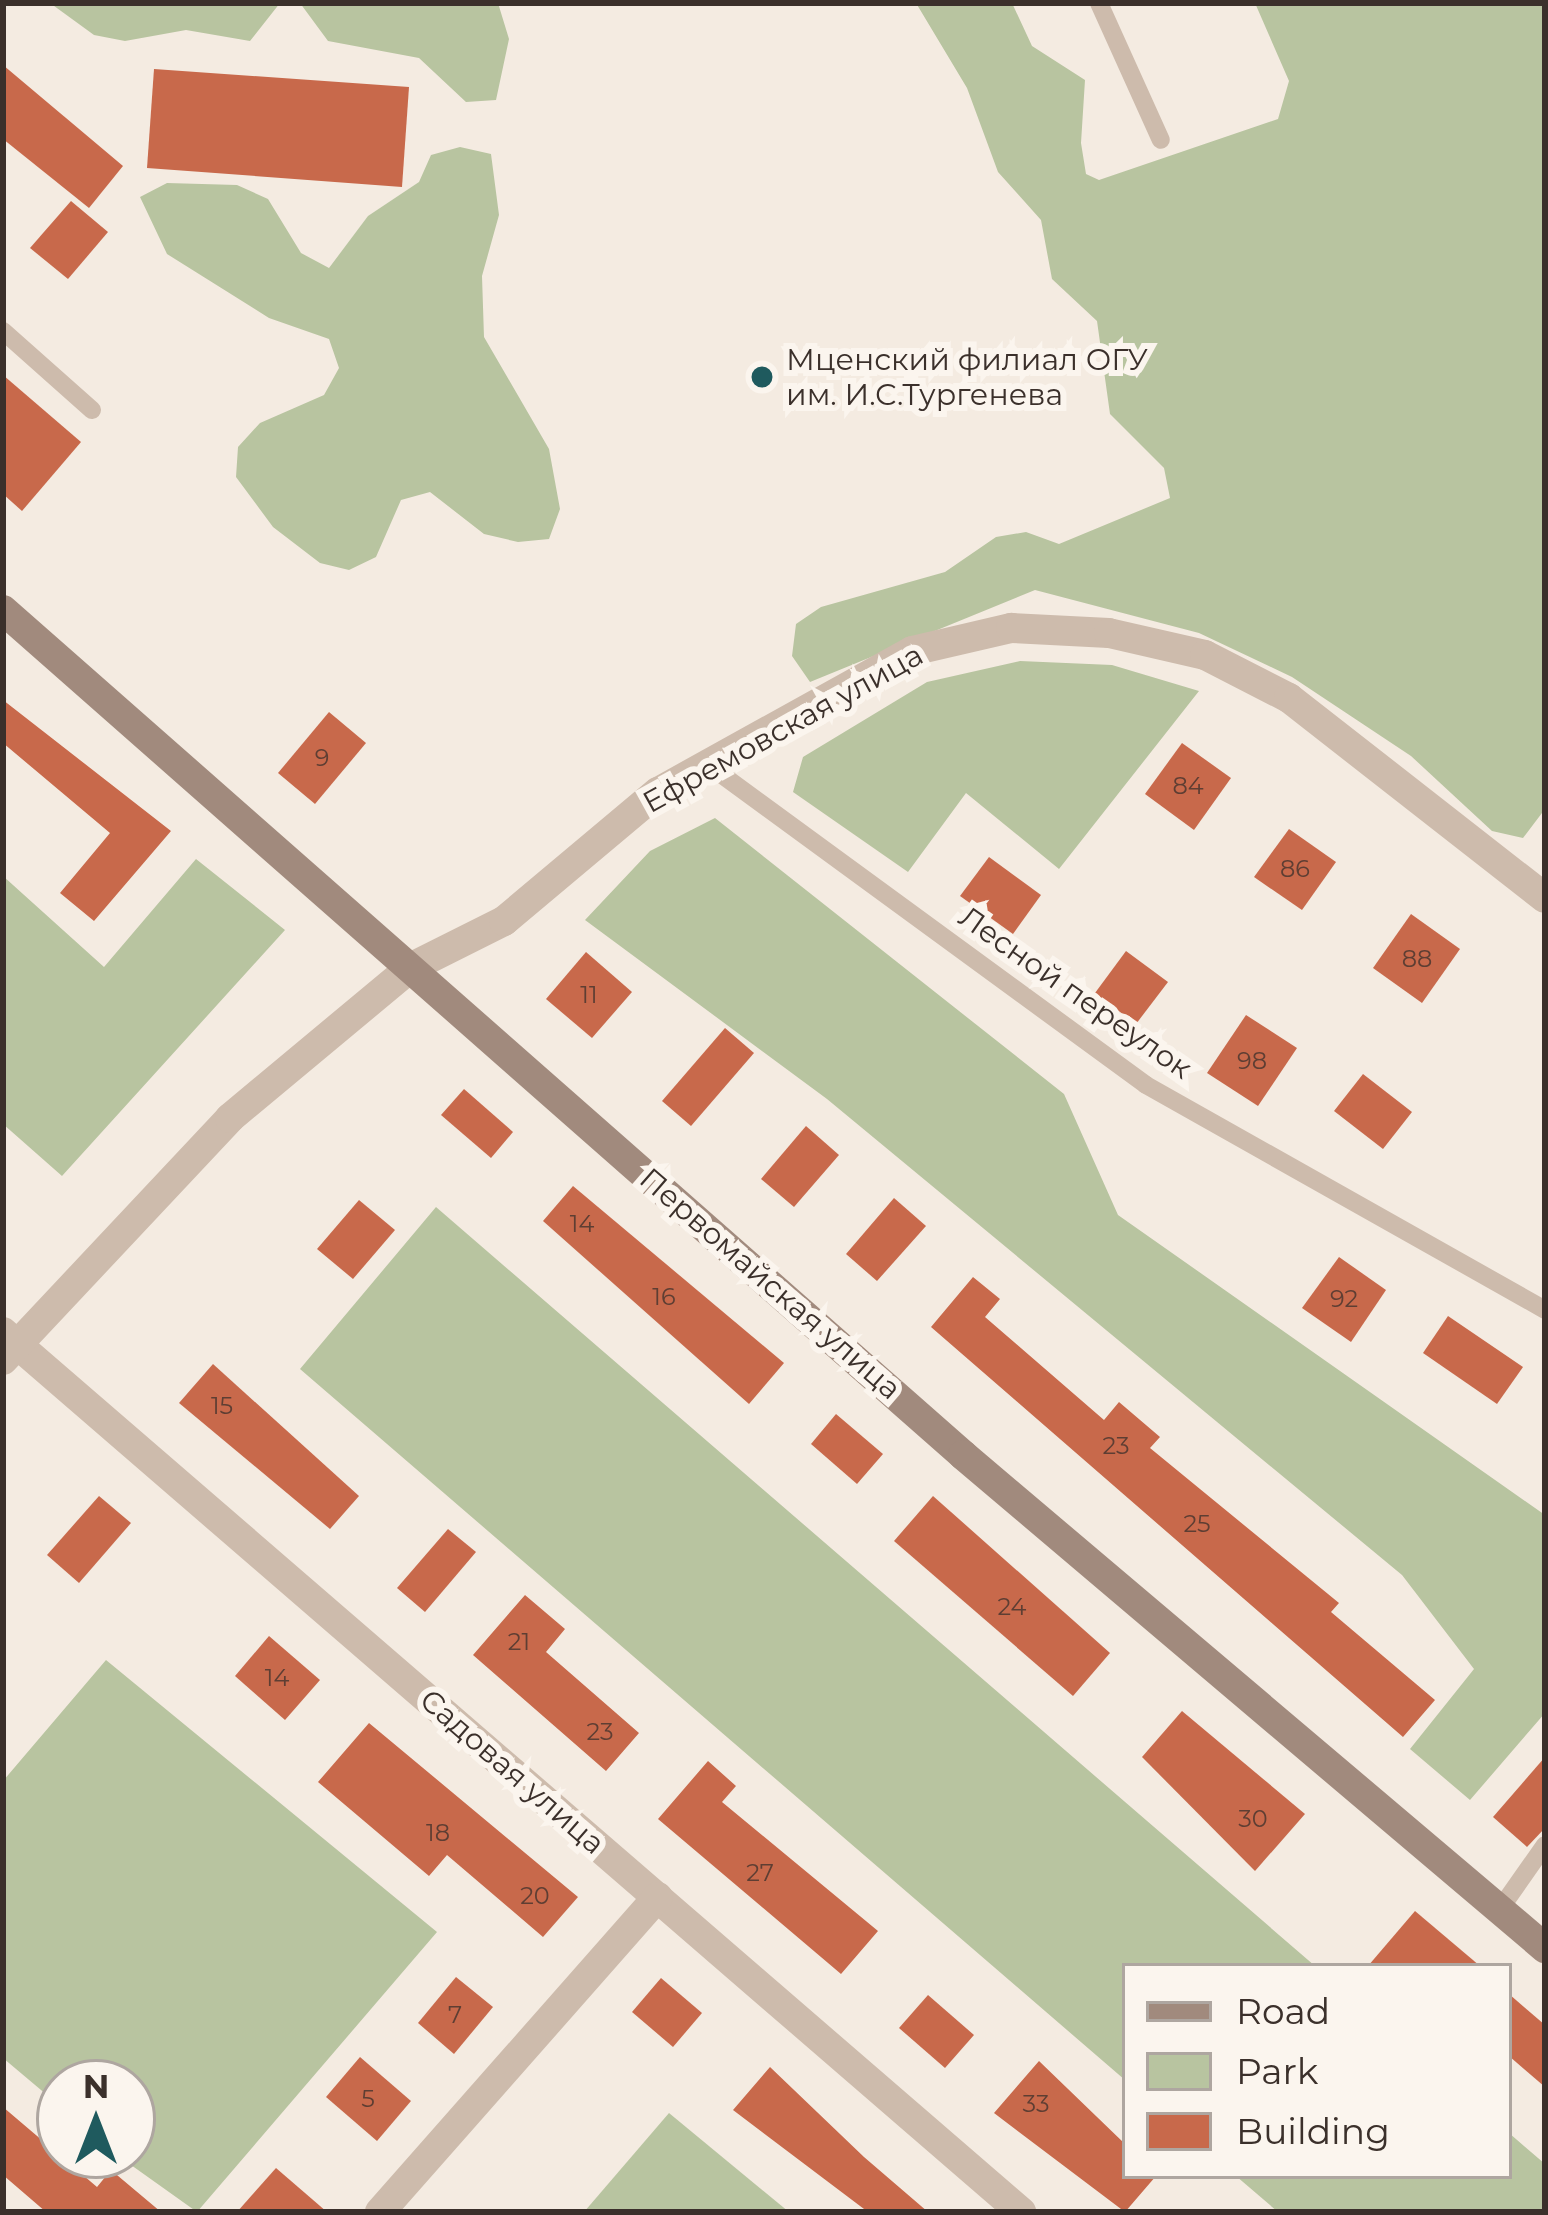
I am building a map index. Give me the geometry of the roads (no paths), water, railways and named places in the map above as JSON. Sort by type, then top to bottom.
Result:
[{"type":"street","name":"Первомайская улица","points":[[3,610],[410,968],[1545,1948]]},
{"type":"street","name":"Ефремовская улица","points":[[8,1346],[230,1118],[410,968],[504,921],[658,792],[714,769],[912,652],[1011,628],[1109,632],[1205,655],[1289,698],[1545,898]]},
{"type":"street","name":"Садовая улица","points":[[8,1346],[1021,2212]]},
{"type":"street","points":[[380,2212],[658,1897]]},
{"type":"lane","points":[[1099,3],[1161,140]]},
{"type":"lane","points":[[3,331],[92,410]]},
{"type":"lane","name":"Лесной переулок","points":[[714,769],[1146,1085],[1545,1310]]},
{"type":"lane","points":[[1500,1909],[1545,1845]]},
{"type":"place","name":"Мценский филиал ОГУ им. И.С.Тургенева","points":[[762,377]]}]
